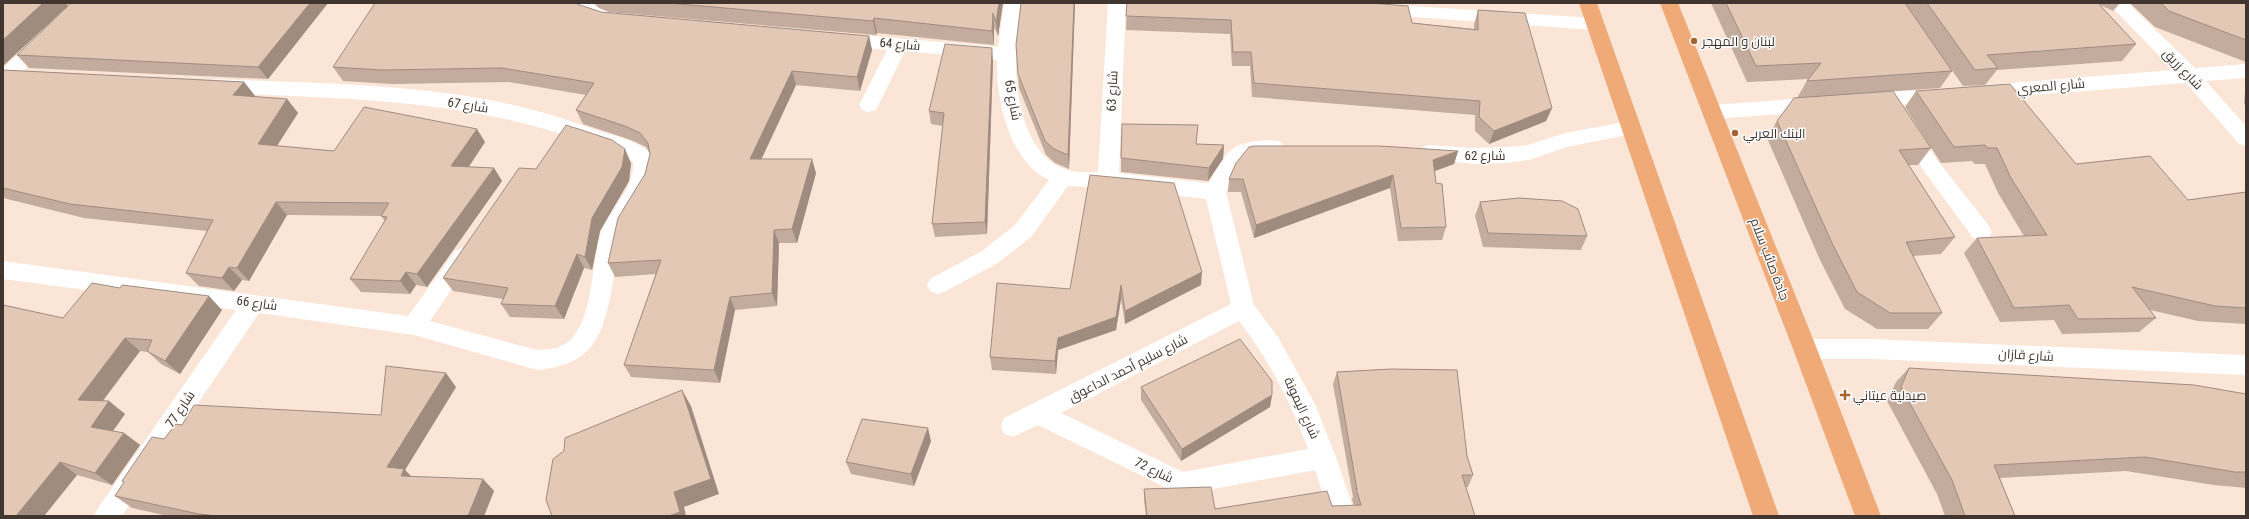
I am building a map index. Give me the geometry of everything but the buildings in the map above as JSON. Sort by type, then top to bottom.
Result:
[{"type":"highway","points":[[1588,3],[1630,128],[1766,516]]},
{"type":"highway","name":"جادة صائب سلام","points":[[1669,3],[1805,349],[1868,516]]},
{"type":"street","points":[[5,77],[84,3]]},
{"type":"street","points":[[583,3],[591,13],[607,19],[628,21]]},
{"type":"street","name":"شارع 65","points":[[1013,3],[1008,54],[1008,87],[1016,121],[1023,138],[1043,168],[1063,177],[1108,180],[1215,192]]},
{"type":"street","name":"شارع 63","points":[[1108,180],[1117,3]]},
{"type":"street","name":"شارع زريق","points":[[2117,3],[2191,76],[2246,139]]},
{"type":"street","points":[[1366,10],[1594,24]]},
{"type":"street","name":"شارع 64","points":[[821,37],[1008,54]]},
{"type":"street","points":[[869,105],[900,44]]},
{"type":"street","name":"شارع المعري","points":[[1713,112],[1961,95],[2066,84],[2191,76],[2246,70]]},
{"type":"street","points":[[1944,75],[1961,95]]},
{"type":"street","points":[[5,77],[30,77]]},
{"type":"street","name":"شارع 67","points":[[196,85],[390,94],[482,106],[530,116],[626,147],[644,158],[646,172],[640,188],[612,231],[600,297],[593,322],[584,339],[572,353],[556,359],[538,360],[508,352]]},
{"type":"street","points":[[1887,99],[1931,166],[1981,232]]},
{"type":"street","name":"شارع 62","points":[[1411,152],[1473,156],[1507,155],[1529,152],[1565,140],[1630,128]]},
{"type":"street","points":[[1243,308],[1215,192],[1225,170],[1240,154],[1258,148],[1294,146]]},
{"type":"street","points":[[938,285],[990,257],[1023,231],[1063,177]]},
{"type":"street","points":[[414,326],[476,237]]},
{"type":"street","name":"شارع 66","points":[[3,270],[253,302],[414,326],[508,352]]},
{"type":"street","name":"شارع 77","points":[[106,516],[253,302]]},
{"type":"street","name":"شارع سليم أحمد الداعوق","points":[[1013,426],[1243,308]]},
{"type":"street","name":"شارع اليمونة","points":[[1243,308],[1270,344],[1306,411],[1324,457],[1343,516]]},
{"type":"street","name":"شارع قازان","points":[[1805,349],[1871,348],[2246,365]]},
{"type":"street","name":"شارع 72","points":[[1039,414],[1181,484],[1324,457]]},
{"type":"place","name":"لبنان و المهجر","points":[[1694,41]]},
{"type":"place","name":"البنك العربي","points":[[1735,133]]},
{"type":"place","name":"صيدلية عيتاني","points":[[1845,395]]}]
